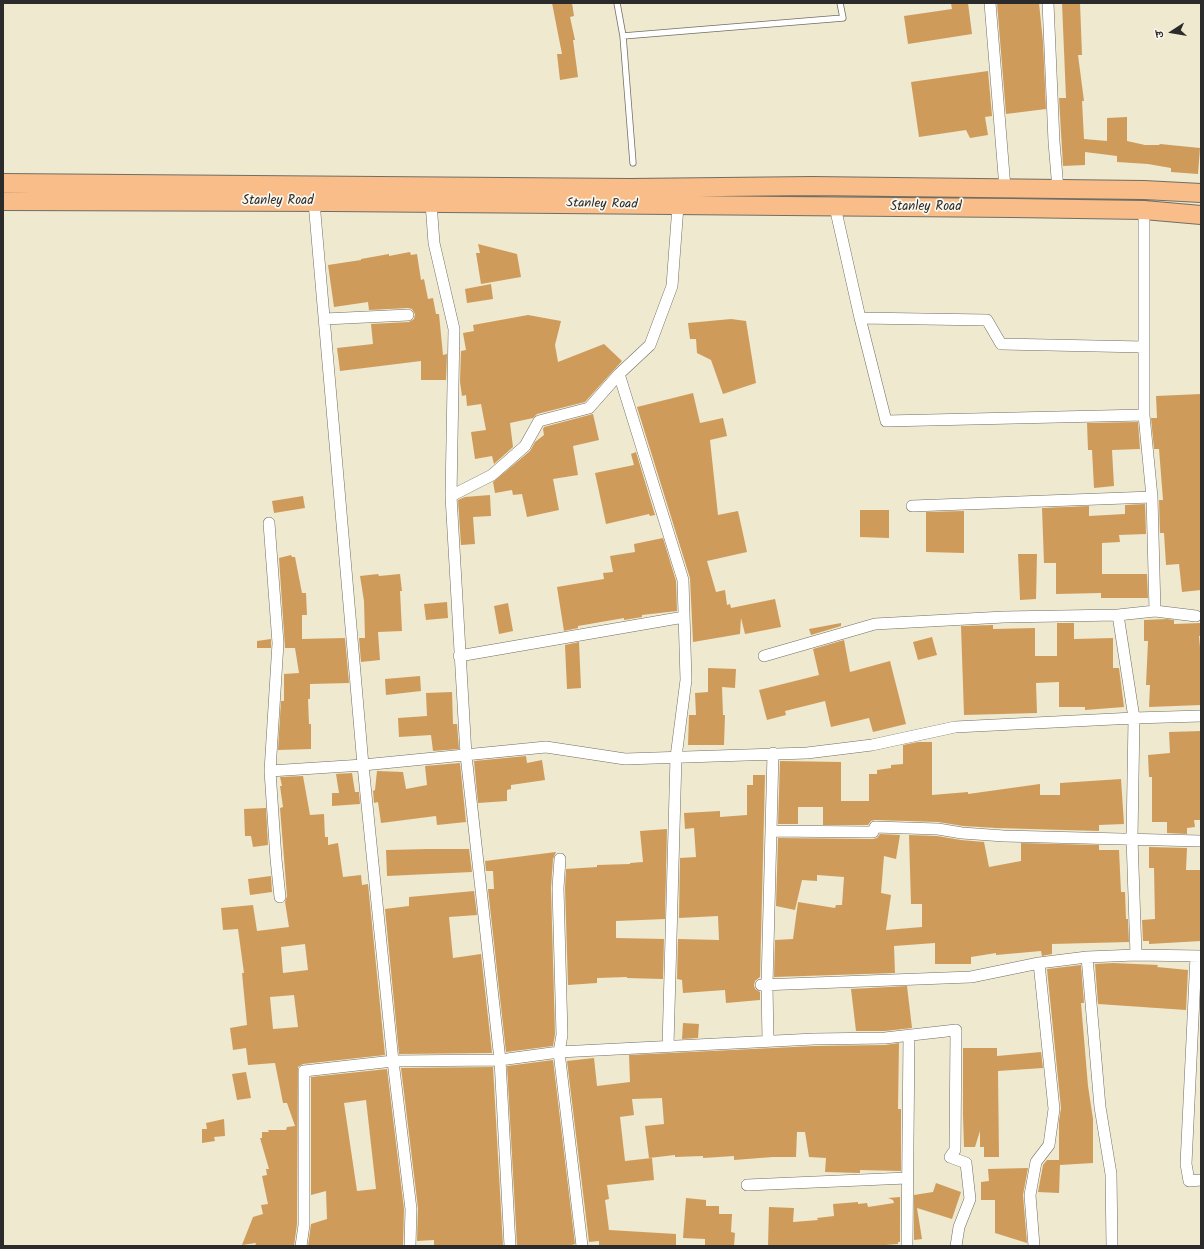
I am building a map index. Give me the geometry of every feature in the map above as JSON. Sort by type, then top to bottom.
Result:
[{"type":"main road","name":"Stanley Road","points":[[3,183],[630,188],[812,186],[1005,188],[1201,193]]},
{"type":"main road","points":[[1163,191],[1163,211]]},
{"type":"main road","name":"Stanley Road","points":[[3,200],[1144,210],[1201,215]]},
{"type":"street","points":[[990,3],[1005,188]]},
{"type":"street","points":[[1048,3],[1054,142],[1058,189]]},
{"type":"street","points":[[314,202],[363,765],[393,1061],[411,1209],[410,1246]]},
{"type":"street","points":[[431,203],[434,243],[454,329],[451,496],[459,656],[466,755],[500,1060],[510,1246]]},
{"type":"street","points":[[451,496],[492,474],[525,446],[539,421],[589,408],[619,374],[650,345],[672,286],[678,206]]},
{"type":"street","points":[[834,207],[886,421],[1144,415]]},
{"type":"street","points":[[1144,210],[1144,415],[1152,497],[1156,612]]},
{"type":"street","points":[[325,319],[408,314]]},
{"type":"street","points":[[860,318],[987,320],[1001,344],[1144,347]]},
{"type":"street","points":[[619,374],[683,580],[686,680],[676,757],[668,1046]]},
{"type":"street","points":[[912,506],[1152,497]]},
{"type":"street","points":[[269,523],[278,642],[270,771],[280,897]]},
{"type":"street","points":[[764,656],[875,624],[1004,617],[1118,615],[1156,612],[1196,616]]},
{"type":"street","points":[[1118,615],[1134,718],[1132,838],[1136,955]]},
{"type":"street","points":[[459,656],[684,617]]},
{"type":"street","points":[[270,771],[363,765],[546,747],[625,759],[807,753],[872,745],[955,727],[1201,716]]},
{"type":"street","points":[[768,1041],[764,984],[773,753]]},
{"type":"street","points":[[771,831],[873,832],[875,827],[938,829],[962,833],[1004,836],[1132,838],[1201,841]]},
{"type":"street","points":[[560,858],[558,888],[562,1035],[559,1052],[582,1246]]},
{"type":"street","points":[[764,984],[970,977],[1038,963],[1087,958],[1136,955],[1198,956],[1186,1164],[1189,1181],[1201,1180]]},
{"type":"street","points":[[1087,958],[1100,1107],[1111,1174],[1112,1246]]},
{"type":"street","points":[[1034,1246],[1030,1195],[1036,1162],[1049,1145],[1054,1109],[1038,963]]},
{"type":"street","points":[[301,1246],[304,1225],[304,1071],[393,1061],[500,1060],[559,1052],[768,1041],[885,1038],[956,1030],[955,1150],[950,1157],[966,1163],[970,1199],[959,1227],[956,1246]]},
{"type":"street","points":[[907,1246],[909,1035]]},
{"type":"street","points":[[747,1185],[907,1178]]},
{"type":"lane","points":[[617,3],[623,36],[634,164]]},
{"type":"lane","points":[[623,36],[843,18],[840,3]]},
{"type":"building","points":[[552,3],[572,3],[574,16],[570,17],[575,40],[573,40],[578,77],[560,80],[557,54],[562,54]]},
{"type":"building","points":[[951,3],[968,3],[972,34],[908,44],[904,16],[952,9]]},
{"type":"building","points":[[997,3],[1039,3],[1043,42],[1046,109],[1006,114]]},
{"type":"building","points":[[1062,3],[1080,3],[1082,55],[1078,55],[1084,101],[1082,101],[1084,139],[1107,141],[1107,118],[1127,117],[1127,141],[1145,145],[1160,144],[1200,148],[1198,174],[1171,172],[1171,168],[1148,164],[1117,162],[1117,156],[1085,152],[1085,165],[1063,166],[1059,98],[1066,98]]},
{"type":"building","points":[[988,71],[992,116],[985,117],[988,135],[970,138],[966,130],[919,137],[911,82]]},
{"type":"building","points":[[478,244],[517,254],[521,277],[481,284],[476,253],[480,253]]},
{"type":"building","points":[[410,252],[411,255],[417,254],[421,280],[424,279],[428,299],[433,298],[436,314],[439,314],[443,355],[447,354],[446,380],[421,380],[421,361],[340,371],[337,348],[373,344],[371,324],[409,322],[414,319],[415,314],[412,309],[408,308],[369,310],[368,302],[334,307],[328,265],[389,254],[389,256]]},
{"type":"building","points":[[491,284],[493,299],[467,303],[465,289]]},
{"type":"building","points":[[528,315],[561,321],[555,345],[558,362],[604,344],[622,361],[585,402],[537,414],[533,418],[510,423],[513,447],[494,464],[492,456],[475,459],[471,432],[486,430],[481,404],[467,406],[466,395],[462,396],[460,382],[461,351],[466,350],[463,333],[474,331],[473,325]]},
{"type":"building","points":[[731,319],[746,321],[756,383],[723,394],[711,360],[697,353],[696,339],[690,339],[688,323]]},
{"type":"building","points":[[693,393],[700,423],[723,418],[727,436],[710,440],[718,515],[738,511],[747,552],[707,561],[716,592],[725,590],[727,605],[730,604],[731,608],[775,599],[781,627],[745,634],[741,618],[740,634],[693,642],[690,578],[637,407]]},
{"type":"building","points":[[1201,394],[1201,590],[1182,592],[1179,564],[1166,565],[1164,533],[1160,533],[1159,500],[1163,500],[1159,449],[1154,449],[1151,418],[1157,418],[1156,396]]},
{"type":"building","points":[[593,414],[599,440],[573,446],[578,475],[553,479],[559,510],[527,517],[522,494],[513,495],[512,490],[495,493],[493,482],[530,451],[535,442],[544,435],[544,427]]},
{"type":"building","points":[[1138,422],[1140,449],[1112,450],[1114,486],[1094,488],[1092,450],[1088,450],[1087,423]]},
{"type":"building","points":[[636,452],[655,515],[650,516],[649,514],[606,524],[595,473],[634,465],[631,454]]},
{"type":"building","points":[[490,495],[491,516],[473,517],[475,544],[461,545],[458,500],[465,497]]},
{"type":"building","points":[[303,496],[305,508],[274,513],[272,501]]},
{"type":"building","points":[[1145,504],[1146,534],[1119,535],[1120,542],[1102,543],[1102,574],[1147,574],[1148,598],[1101,598],[1101,593],[1056,594],[1056,563],[1044,563],[1042,508],[1089,506],[1089,516],[1125,514],[1125,505]]},
{"type":"building","points":[[860,510],[889,510],[889,538],[860,537]]},
{"type":"building","points":[[964,511],[964,553],[926,552],[926,512]]},
{"type":"building","points":[[663,538],[676,581],[677,611],[642,615],[642,617],[624,620],[624,618],[578,626],[578,628],[564,631],[557,587],[604,579],[603,573],[613,572],[610,556],[635,552],[634,544]]},
{"type":"building","points":[[1018,554],[1037,554],[1036,599],[1020,600]]},
{"type":"building","points":[[291,555],[292,557],[295,557],[302,593],[306,593],[307,615],[302,615],[302,639],[345,638],[349,683],[310,684],[310,699],[308,699],[309,724],[311,724],[311,749],[278,750],[281,701],[284,701],[284,674],[299,673],[295,648],[285,648],[279,558]]},
{"type":"building","points":[[378,574],[379,576],[400,574],[402,591],[400,591],[402,631],[378,632],[380,660],[361,662],[359,638],[365,638],[364,601],[360,576]]},
{"type":"building","points":[[447,602],[448,618],[426,620],[424,604]]},
{"type":"building","points":[[508,603],[513,631],[499,634],[494,606]]},
{"type":"building","points":[[1144,620],[1174,620],[1174,624],[1201,623],[1201,636],[1199,636],[1201,659],[1201,705],[1149,707],[1150,685],[1146,685],[1148,641],[1144,641]]},
{"type":"building","points":[[841,623],[841,626],[811,635],[809,629]]},
{"type":"building","points":[[1057,623],[1074,623],[1074,639],[1113,638],[1113,668],[1119,668],[1124,707],[1085,710],[1085,707],[1059,707],[1059,682],[1036,683],[1037,713],[964,715],[961,626],[993,625],[993,629],[1035,628],[1035,656],[1057,656]]},
{"type":"building","points":[[932,637],[937,655],[918,660],[913,642]]},
{"type":"building","points":[[271,639],[271,648],[257,648],[257,641]]},
{"type":"building","points":[[844,640],[850,672],[890,661],[906,724],[873,732],[869,718],[831,727],[825,701],[785,711],[786,715],[767,720],[759,690],[819,675],[813,649]]},
{"type":"building","points":[[579,642],[581,688],[567,689],[565,645]]},
{"type":"building","points":[[708,668],[736,669],[735,688],[722,687],[723,715],[725,715],[724,745],[688,745],[689,715],[696,715],[695,693],[708,692]]},
{"type":"building","points":[[420,676],[421,691],[386,695],[385,679]]},
{"type":"building","points":[[452,692],[453,724],[457,724],[459,749],[433,751],[431,735],[399,737],[398,718],[427,716],[426,693]]},
{"type":"building","points":[[1201,731],[1201,820],[1194,820],[1195,827],[1187,828],[1187,834],[1167,833],[1167,822],[1152,822],[1152,777],[1149,777],[1148,755],[1170,753],[1169,732]]},
{"type":"building","points":[[918,742],[932,742],[932,795],[968,792],[968,794],[1040,784],[1040,795],[1060,795],[1060,783],[1121,779],[1124,824],[1099,825],[1099,831],[996,828],[963,826],[938,822],[875,820],[871,821],[868,825],[823,825],[823,807],[798,807],[798,824],[778,824],[780,761],[841,762],[841,801],[869,801],[869,774],[877,774],[877,770],[891,768],[891,765],[903,764],[903,745]]},
{"type":"building","points":[[526,756],[527,763],[542,760],[545,780],[511,785],[511,789],[507,790],[507,801],[478,803],[474,761]]},
{"type":"building","points":[[460,763],[466,822],[437,825],[436,816],[381,823],[378,802],[374,803],[373,791],[375,790],[377,771],[403,772],[406,789],[427,785],[425,766]]},
{"type":"building","points":[[352,773],[355,792],[359,792],[360,804],[332,806],[332,793],[339,793],[336,774]]},
{"type":"building","points":[[753,775],[765,775],[760,977],[755,981],[754,985],[755,989],[760,992],[760,1000],[726,1003],[725,990],[683,993],[682,980],[677,979],[678,939],[719,940],[718,916],[679,918],[680,858],[696,857],[694,828],[685,829],[684,813],[720,811],[720,817],[747,815],[747,785],[753,785]]},
{"type":"building","points":[[303,776],[310,815],[324,814],[325,837],[328,837],[328,845],[338,843],[343,877],[361,875],[362,885],[368,884],[385,1055],[303,1064],[298,1067],[297,1224],[294,1246],[255,1246],[256,1243],[242,1245],[253,1217],[263,1214],[261,1205],[268,1204],[262,1176],[267,1175],[266,1169],[269,1169],[260,1138],[262,1138],[262,1132],[269,1132],[268,1130],[286,1130],[287,1127],[295,1126],[287,1103],[283,1103],[275,1063],[248,1065],[246,1048],[233,1050],[230,1028],[247,1025],[242,973],[244,973],[238,929],[223,930],[221,908],[253,905],[257,931],[289,927],[285,902],[287,896],[280,808],[283,807],[280,777]],"holes":[[[305,944],[308,970],[283,973],[281,947]],[[294,995],[298,1027],[273,1029],[270,997]]]},
{"type":"building","points":[[266,808],[268,845],[253,847],[251,836],[245,836],[244,809]]},
{"type":"building","points":[[667,829],[665,919],[616,921],[616,938],[664,939],[663,979],[627,977],[597,978],[597,983],[568,985],[565,888],[566,869],[643,862],[640,831]]},
{"type":"building","points":[[880,834],[900,835],[896,859],[884,856],[881,893],[891,895],[886,930],[922,927],[922,904],[911,904],[909,835],[937,836],[984,842],[989,867],[1021,861],[1021,843],[1099,845],[1099,850],[1119,850],[1121,892],[1125,892],[1129,942],[1052,944],[1052,954],[1042,956],[1041,951],[996,955],[996,953],[971,957],[971,964],[935,964],[935,943],[894,946],[895,973],[774,977],[775,940],[793,939],[798,902],[835,908],[836,905],[842,905],[844,877],[817,875],[817,881],[802,880],[795,910],[776,906],[778,838],[873,839],[877,838]]},
{"type":"building","points":[[1149,847],[1187,848],[1186,870],[1201,870],[1201,941],[1149,944],[1149,941],[1143,941],[1142,920],[1155,919],[1154,868],[1149,868]]},
{"type":"building","points":[[469,849],[472,872],[387,876],[386,850]]},
{"type":"building","points":[[556,852],[553,859],[551,888],[555,1034],[553,1046],[506,1052],[488,889],[494,889],[493,871],[486,871],[485,861]]},
{"type":"building","points":[[271,876],[272,892],[250,895],[248,879]]},
{"type":"building","points":[[474,891],[477,915],[449,917],[453,958],[481,954],[492,1053],[399,1054],[385,909],[409,906],[409,897]]},
{"type":"building","points":[[1113,963],[1158,965],[1157,967],[1188,970],[1186,1010],[1098,1004],[1095,964]]},
{"type":"building","points":[[1081,965],[1084,1003],[1081,1003],[1088,1086],[1093,1119],[1093,1163],[1060,1165],[1059,1193],[1038,1192],[1043,1165],[1047,1160],[1059,1160],[1059,1121],[1061,1108],[1047,969]]},
{"type":"building","points":[[907,986],[912,1028],[885,1031],[856,1031],[851,989]]},
{"type":"building","points":[[683,1023],[699,1024],[698,1038],[682,1039]]},
{"type":"building","points":[[899,1043],[898,1109],[901,1109],[901,1171],[860,1170],[860,1173],[825,1172],[826,1158],[809,1157],[805,1132],[797,1132],[796,1157],[734,1160],[734,1156],[703,1158],[703,1156],[675,1157],[675,1155],[649,1158],[645,1126],[664,1124],[662,1098],[632,1099],[634,1115],[620,1117],[625,1161],[652,1158],[654,1180],[607,1185],[609,1199],[605,1200],[609,1230],[676,1234],[676,1246],[599,1246],[599,1241],[589,1242],[567,1061],[594,1058],[597,1086],[630,1082],[629,1055],[814,1046],[885,1045]]},
{"type":"building","points":[[963,1048],[997,1048],[997,1056],[1041,1052],[1043,1068],[998,1071],[999,1157],[984,1157],[984,1147],[980,1147],[980,1131],[975,1147],[964,1147]]},
{"type":"building","points":[[553,1060],[575,1244],[568,1246],[517,1246],[507,1066]]},
{"type":"building","points":[[493,1067],[503,1246],[434,1246],[434,1240],[417,1241],[418,1208],[401,1068]]},
{"type":"building","points":[[387,1069],[404,1209],[403,1246],[308,1246],[311,1224],[327,1219],[326,1191],[311,1195],[311,1077]],"holes":[[[366,1100],[376,1189],[357,1191],[344,1103]]]},
{"type":"building","points":[[246,1072],[251,1098],[237,1100],[232,1074]]},
{"type":"building","points":[[224,1119],[225,1136],[214,1137],[215,1141],[202,1143],[202,1129],[207,1129],[206,1123]]},
{"type":"building","points":[[1028,1168],[1023,1195],[1027,1243],[995,1233],[995,1200],[981,1200],[981,1182],[989,1181],[988,1169]]},
{"type":"building","points":[[936,1183],[961,1192],[952,1219],[917,1208],[922,1239],[914,1240],[914,1195],[933,1192]]},
{"type":"building","points":[[900,1197],[900,1242],[898,1242],[898,1244],[873,1246],[768,1246],[769,1207],[794,1208],[793,1222],[818,1220],[817,1218],[834,1216],[833,1204],[858,1202],[858,1204],[867,1203],[868,1207],[894,1203],[893,1200],[888,1198]]},
{"type":"building","points":[[686,1198],[706,1200],[706,1206],[719,1206],[719,1214],[732,1214],[731,1232],[735,1233],[734,1246],[705,1246],[705,1239],[683,1238]]}]
